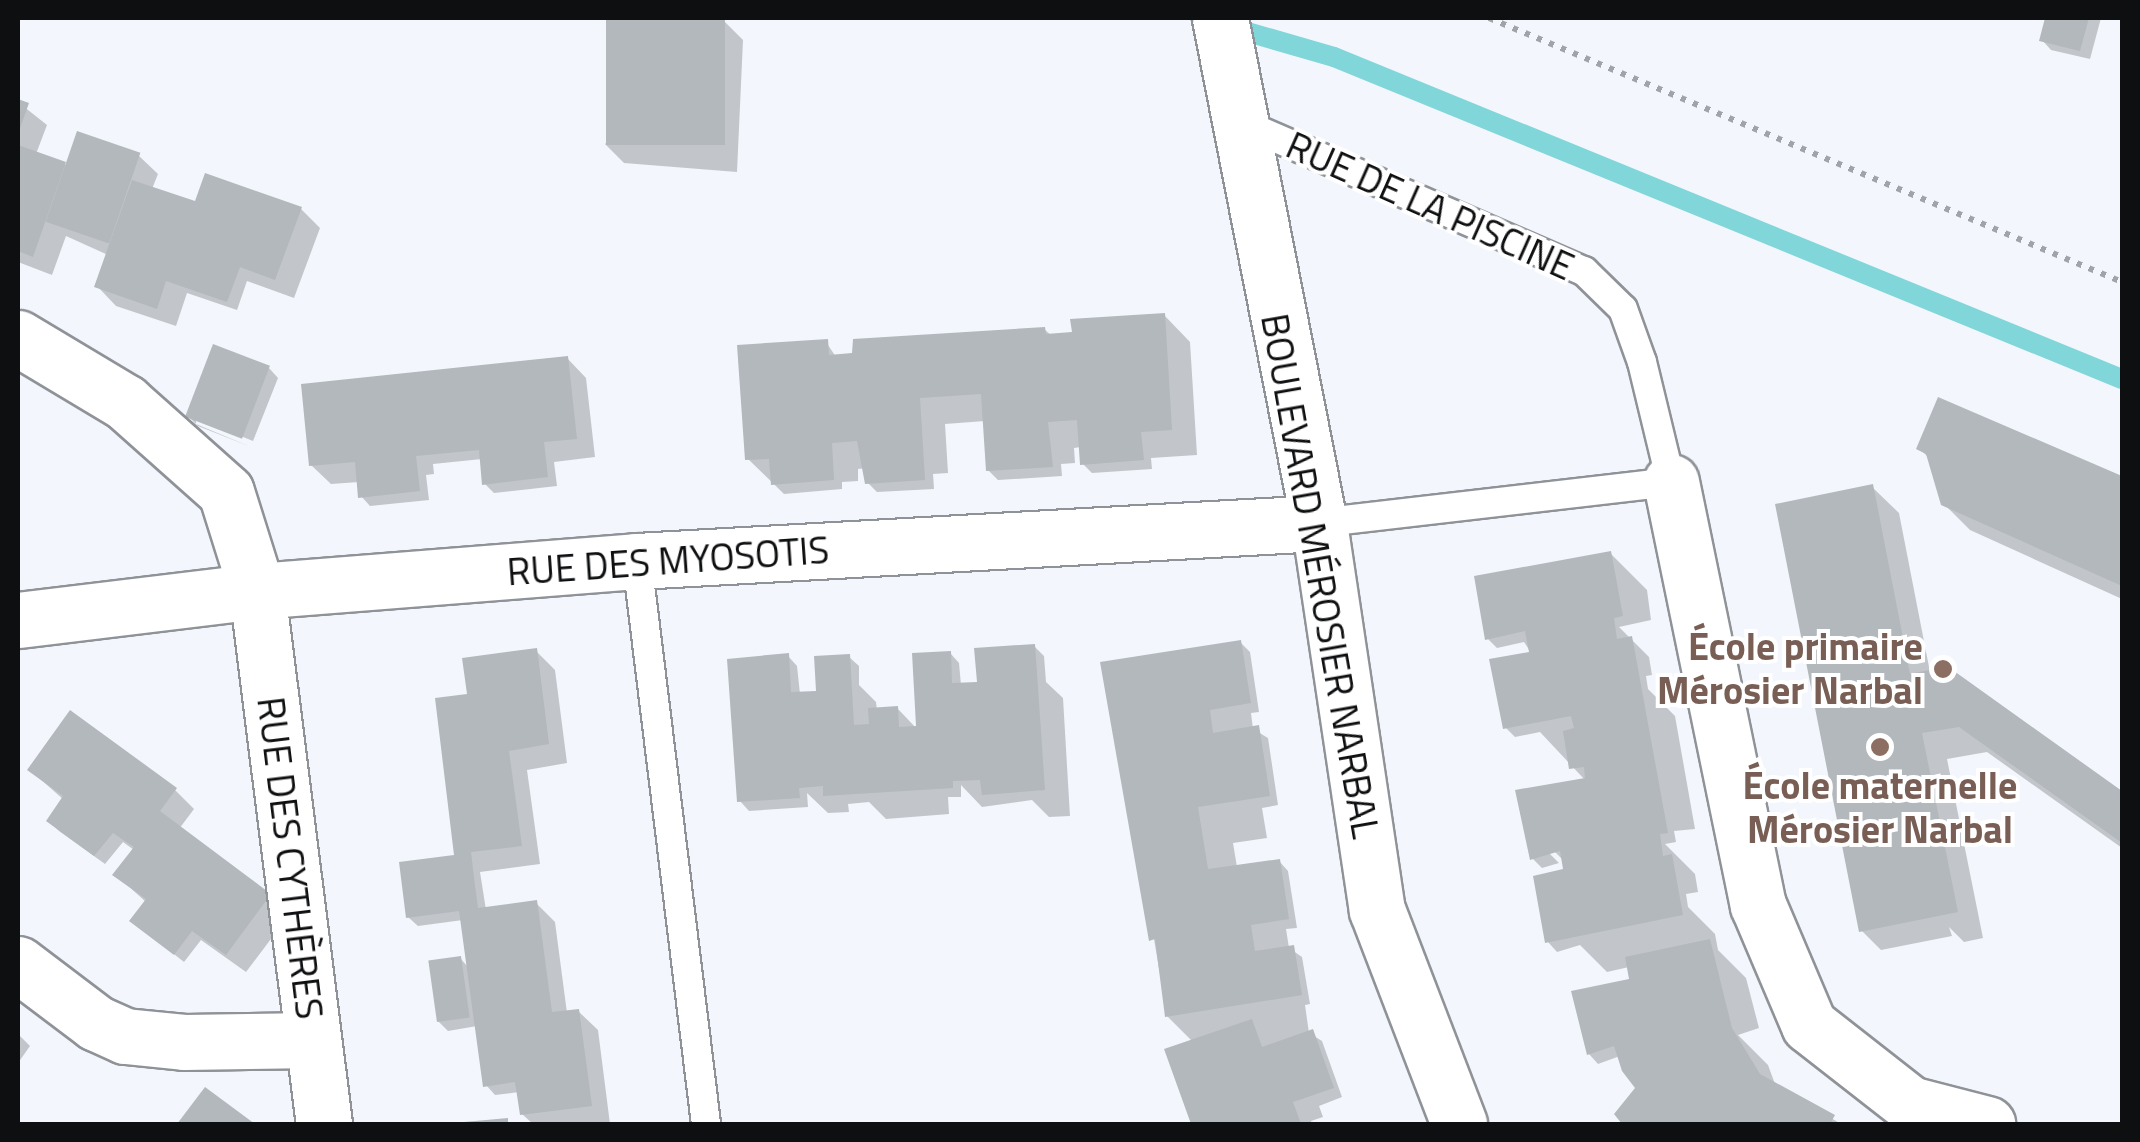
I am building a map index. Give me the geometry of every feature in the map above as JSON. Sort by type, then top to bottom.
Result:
[{"type":"street","name":"BOULEVARD MÉROSIER NARBAL","points":[[1220,18],[1320,522],[1377,910],[1458,1124]]},
{"type":"street","name":"RUE DES CYTHÈRES","points":[[18,338],[125,402],[226,492],[257,591],[324,1124]]},
{"type":"street","name":"RUE DE LA PISCINE","points":[[1671,482],[1758,905],[1809,1025],[1910,1104],[1986,1124]]},
{"type":"street","name":"RUE DES MYOSOTIS","points":[[18,620],[257,591],[637,562],[1320,522]]},
{"type":"street","points":[[18,964],[96,1023],[125,1036],[184,1042],[313,1040]]},
{"type":"lane","name":"RUE DE LA PISCINE","points":[[1236,109],[1584,271],[1623,309],[1642,362],[1671,482]]},
{"type":"lane","points":[[1320,522],[1671,482]]},
{"type":"lane","points":[[637,562],[706,1124]]},
{"type":"path","points":[[1489,18],[2122,282]]},
{"type":"building","points":[[606,18],[725,18],[725,145],[606,145]]},
{"type":"building","points":[[2045,18],[2089,18],[2080,51],[2039,41]]},
{"type":"building","points":[[18,99],[29,103],[18,134]]},
{"type":"building","points":[[77,131],[140,153],[109,244],[46,222]]},
{"type":"building","points":[[18,145],[66,162],[33,257],[18,251]]},
{"type":"building","points":[[205,173],[302,207],[275,280],[240,267],[227,302],[166,281],[157,309],[94,287],[132,180],[195,201]]},
{"type":"building","points":[[1165,313],[1172,430],[1141,432],[1144,460],[1080,465],[1077,420],[1048,422],[1053,467],[986,471],[981,394],[920,398],[925,480],[865,484],[857,441],[832,443],[834,480],[771,485],[769,459],[745,460],[737,345],[828,339],[829,355],[852,353],[853,339],[1045,327],[1046,334],[1072,332],[1070,319]]},
{"type":"building","points":[[213,344],[270,366],[242,439],[185,417]]},
{"type":"building","points":[[568,356],[577,439],[544,442],[548,477],[482,485],[479,450],[416,456],[420,491],[358,498],[355,462],[309,466],[301,384]]},
{"type":"building","points":[[1938,397],[2122,476],[2122,586],[1941,505],[1926,454],[1916,449]]},
{"type":"building","points":[[1873,484],[1910,674],[1947,666],[2122,791],[2122,843],[1959,727],[1922,733],[1958,912],[1859,932],[1775,504]]},
{"type":"building","points":[[1611,551],[1623,616],[1614,618],[1617,639],[1632,636],[1668,833],[1660,834],[1663,856],[1672,854],[1683,915],[1545,943],[1533,876],[1563,869],[1560,851],[1530,860],[1515,790],[1585,778],[1584,767],[1569,769],[1563,731],[1574,728],[1571,716],[1503,729],[1489,659],[1529,652],[1525,631],[1485,640],[1474,576]]},
{"type":"building","points":[[1241,640],[1251,703],[1210,710],[1213,733],[1259,725],[1270,796],[1198,807],[1208,869],[1280,859],[1289,919],[1251,925],[1255,951],[1294,945],[1302,995],[1165,1017],[1155,939],[1149,941],[1100,662]]},
{"type":"building","points":[[1035,644],[1045,790],[982,795],[980,780],[953,781],[953,788],[823,796],[823,786],[799,788],[800,798],[737,802],[727,659],[789,653],[791,692],[816,691],[814,656],[850,654],[854,725],[869,724],[868,708],[898,706],[899,727],[916,726],[912,653],[951,651],[952,683],[977,682],[974,648]]},
{"type":"building","points":[[537,648],[549,744],[509,751],[522,846],[471,852],[475,886],[478,908],[537,900],[552,1012],[579,1009],[592,1106],[520,1115],[515,1082],[483,1087],[459,911],[406,918],[399,862],[454,855],[435,698],[467,694],[462,658]]},
{"type":"building","points":[[70,710],[177,788],[160,811],[271,894],[226,955],[192,931],[174,955],[129,921],[146,899],[112,875],[134,847],[113,833],[94,856],[46,821],[63,796],[27,770]]},
{"type":"building","points":[[1710,939],[1732,1028],[1760,1074],[1835,1115],[1830,1124],[1622,1124],[1614,1114],[1635,1088],[1622,1071],[1614,1046],[1587,1055],[1571,991],[1629,979],[1625,957]]},
{"type":"building","points":[[461,956],[470,1017],[437,1022],[428,961]]},
{"type":"building","points":[[1252,1019],[1262,1047],[1313,1029],[1334,1088],[1293,1102],[1301,1124],[1191,1124],[1164,1049]]},
{"type":"building","points":[[205,1087],[255,1124],[177,1124]]},
{"type":"building","points":[[508,1118],[508,1124],[464,1122]]},
{"type":"waterway","points":[[1227,26],[1334,57],[2122,379]]},
{"type":"place","name":"École primaire Mérosier Narbal","points":[[1943,669]]},
{"type":"place","name":"École maternelle Mérosier Narbal","points":[[1880,747]]}]
